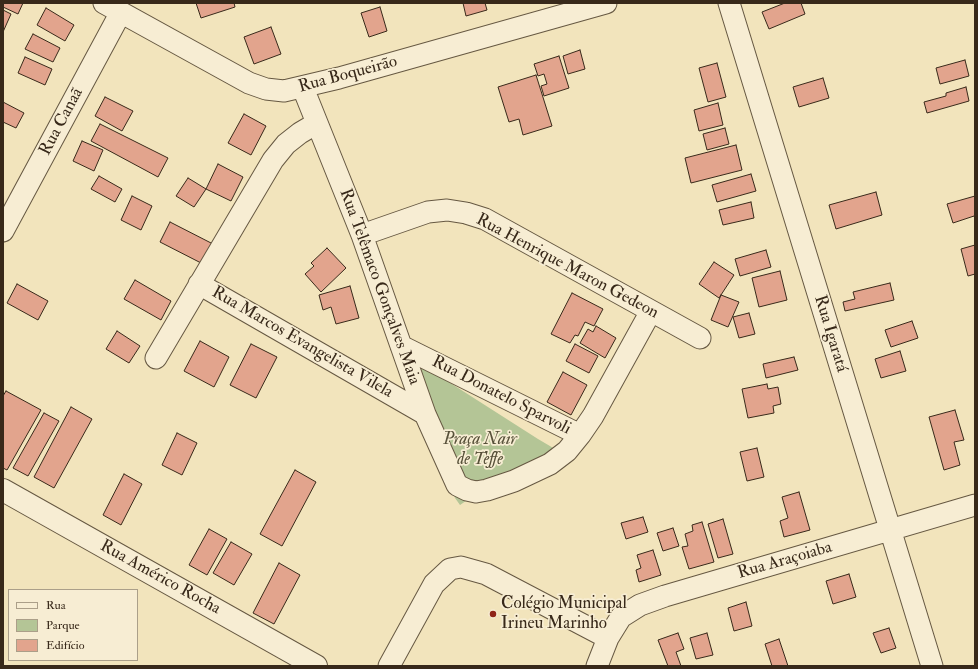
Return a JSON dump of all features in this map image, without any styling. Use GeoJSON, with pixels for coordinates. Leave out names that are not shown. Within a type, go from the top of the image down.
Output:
{"type":"FeatureCollection","features":[{"type":"Feature","properties":{"kind":"street","name":"Rua Boqueirão"},"geometry":{"type":"LineString","coordinates":[[113,8],[249,83],[266,89],[284,91],[303,88],[606,3]]}},
{"type":"Feature","properties":{"kind":"street","name":"Rua Igaratá"},"geometry":{"type":"LineString","coordinates":[[729,3],[932,666]]}},
{"type":"Feature","properties":{"kind":"street","name":"Rua Canaã"},"geometry":{"type":"LineString","coordinates":[[3,231],[113,8]]}},
{"type":"Feature","properties":{"kind":"street","name":"Rua Telêmaco Gonçalves Maia"},"geometry":{"type":"LineString","coordinates":[[303,88],[362,235],[425,414],[457,485],[467,490],[476,492],[514,481],[550,464],[567,451],[580,435]]}},
{"type":"Feature","properties":{"kind":"street"},"geometry":{"type":"LineString","coordinates":[[156,358],[273,160],[291,140],[317,123]]}},
{"type":"Feature","properties":{"kind":"street","name":"Rua Henrique Maron Gedeon"},"geometry":{"type":"LineString","coordinates":[[362,235],[428,212],[447,210],[466,213],[485,219],[700,338]]}},
{"type":"Feature","properties":{"kind":"street","name":"Rua Marcos Evangelista Vilela"},"geometry":{"type":"LineString","coordinates":[[199,284],[425,414]]}},
{"type":"Feature","properties":{"kind":"street"},"geometry":{"type":"LineString","coordinates":[[580,435],[651,311]]}},
{"type":"Feature","properties":{"kind":"street","name":"Rua Donatelo Sparvoli"},"geometry":{"type":"LineString","coordinates":[[401,346],[580,435]]}},
{"type":"Feature","properties":{"kind":"street","name":"Rua Américo Rocha"},"geometry":{"type":"LineString","coordinates":[[3,490],[316,666]]}},
{"type":"Feature","properties":{"kind":"street","name":"Rua Araçoiaba"},"geometry":{"type":"LineString","coordinates":[[596,666],[608,638],[621,617],[640,605],[665,596],[975,505]]}},
{"type":"Feature","properties":{"kind":"street"},"geometry":{"type":"LineString","coordinates":[[389,666],[434,584],[450,569],[461,567],[486,574],[608,638]]}},
{"type":"Feature","properties":{"kind":"green space","name":"Praça Nair de Teffe"},"geometry":{"type":"Polygon","coordinates":[[[419,363],[555,449],[476,494],[460,505],[455,498],[425,417],[411,370],[419,363]]]}},
{"type":"Feature","properties":{"kind":"building"},"geometry":{"type":"Polygon","coordinates":[[[3,3],[23,3],[18,14],[3,7],[3,3]]]}},
{"type":"Feature","properties":{"kind":"building"},"geometry":{"type":"Polygon","coordinates":[[[196,3],[234,3],[235,7],[201,18],[196,3]]]}},
{"type":"Feature","properties":{"kind":"building"},"geometry":{"type":"Polygon","coordinates":[[[463,3],[485,3],[487,10],[466,16],[463,3]]]}},
{"type":"Feature","properties":{"kind":"building"},"geometry":{"type":"Polygon","coordinates":[[[785,3],[801,3],[805,14],[769,29],[762,12],[785,3]]]}},
{"type":"Feature","properties":{"kind":"building"},"geometry":{"type":"Polygon","coordinates":[[[380,7],[387,31],[369,37],[361,13],[380,7]]]}},
{"type":"Feature","properties":{"kind":"building"},"geometry":{"type":"Polygon","coordinates":[[[46,8],[74,25],[65,41],[37,25],[46,8]]]}},
{"type":"Feature","properties":{"kind":"building"},"geometry":{"type":"Polygon","coordinates":[[[3,10],[11,14],[3,32],[3,10]]]}},
{"type":"Feature","properties":{"kind":"building"},"geometry":{"type":"Polygon","coordinates":[[[271,27],[281,54],[254,64],[244,37],[271,27]]]}},
{"type":"Feature","properties":{"kind":"building"},"geometry":{"type":"Polygon","coordinates":[[[33,34],[60,48],[53,62],[25,49],[33,34]]]}},
{"type":"Feature","properties":{"kind":"building"},"geometry":{"type":"Polygon","coordinates":[[[580,50],[585,69],[568,74],[563,56],[580,50]]]}},
{"type":"Feature","properties":{"kind":"building"},"geometry":{"type":"Polygon","coordinates":[[[559,56],[569,88],[544,96],[541,86],[547,84],[544,74],[538,76],[534,64],[559,56]]]}},
{"type":"Feature","properties":{"kind":"building"},"geometry":{"type":"Polygon","coordinates":[[[25,57],[52,69],[45,85],[18,73],[25,57]]]}},
{"type":"Feature","properties":{"kind":"building"},"geometry":{"type":"Polygon","coordinates":[[[965,60],[969,76],[940,84],[936,68],[965,60]]]}},
{"type":"Feature","properties":{"kind":"building"},"geometry":{"type":"Polygon","coordinates":[[[717,63],[726,97],[708,102],[699,68],[717,63]]]}},
{"type":"Feature","properties":{"kind":"building"},"geometry":{"type":"Polygon","coordinates":[[[536,75],[552,126],[523,135],[519,119],[509,122],[498,87],[536,75]]]}},
{"type":"Feature","properties":{"kind":"building"},"geometry":{"type":"Polygon","coordinates":[[[823,78],[829,98],[799,107],[793,87],[823,78]]]}},
{"type":"Feature","properties":{"kind":"building"},"geometry":{"type":"Polygon","coordinates":[[[966,87],[969,101],[927,113],[924,102],[946,96],[946,93],[966,87]]]}},
{"type":"Feature","properties":{"kind":"building"},"geometry":{"type":"Polygon","coordinates":[[[105,97],[133,111],[122,131],[95,116],[105,97]]]}},
{"type":"Feature","properties":{"kind":"building"},"geometry":{"type":"Polygon","coordinates":[[[3,102],[24,113],[16,128],[3,122],[3,102]]]}},
{"type":"Feature","properties":{"kind":"building"},"geometry":{"type":"Polygon","coordinates":[[[718,103],[723,125],[699,131],[694,110],[718,103]]]}},
{"type":"Feature","properties":{"kind":"building"},"geometry":{"type":"Polygon","coordinates":[[[244,114],[266,126],[251,155],[228,143],[244,114]]]}},
{"type":"Feature","properties":{"kind":"building"},"geometry":{"type":"Polygon","coordinates":[[[100,124],[168,158],[158,177],[91,141],[100,124]]]}},
{"type":"Feature","properties":{"kind":"building"},"geometry":{"type":"Polygon","coordinates":[[[725,128],[729,144],[707,150],[703,134],[725,128]]]}},
{"type":"Feature","properties":{"kind":"building"},"geometry":{"type":"Polygon","coordinates":[[[82,141],[103,150],[94,171],[73,161],[82,141]]]}},
{"type":"Feature","properties":{"kind":"building"},"geometry":{"type":"Polygon","coordinates":[[[736,145],[742,170],[691,183],[685,158],[736,145]]]}},
{"type":"Feature","properties":{"kind":"building"},"geometry":{"type":"Polygon","coordinates":[[[218,164],[243,177],[231,201],[206,189],[218,164]]]}},
{"type":"Feature","properties":{"kind":"building"},"geometry":{"type":"Polygon","coordinates":[[[751,174],[756,191],[717,202],[712,185],[751,174]]]}},
{"type":"Feature","properties":{"kind":"building"},"geometry":{"type":"Polygon","coordinates":[[[99,176],[122,189],[115,202],[91,189],[99,176]]]}},
{"type":"Feature","properties":{"kind":"building"},"geometry":{"type":"Polygon","coordinates":[[[188,178],[206,189],[194,207],[176,196],[188,178]]]}},
{"type":"Feature","properties":{"kind":"building"},"geometry":{"type":"Polygon","coordinates":[[[876,192],[882,215],[836,229],[829,205],[876,192]]]}},
{"type":"Feature","properties":{"kind":"building"},"geometry":{"type":"Polygon","coordinates":[[[132,196],[152,206],[141,230],[121,220],[132,196]]]}},
{"type":"Feature","properties":{"kind":"building"},"geometry":{"type":"Polygon","coordinates":[[[975,196],[975,219],[974,216],[953,223],[947,204],[975,196]]]}},
{"type":"Feature","properties":{"kind":"building"},"geometry":{"type":"Polygon","coordinates":[[[751,202],[754,218],[723,225],[719,210],[751,202]]]}},
{"type":"Feature","properties":{"kind":"building"},"geometry":{"type":"Polygon","coordinates":[[[170,222],[213,244],[203,264],[160,242],[170,222]]]}},
{"type":"Feature","properties":{"kind":"building"},"geometry":{"type":"Polygon","coordinates":[[[975,245],[975,274],[968,276],[961,249],[975,245]]]}},
{"type":"Feature","properties":{"kind":"building"},"geometry":{"type":"Polygon","coordinates":[[[327,248],[346,268],[321,292],[305,274],[314,266],[311,263],[327,248]]]}},
{"type":"Feature","properties":{"kind":"building"},"geometry":{"type":"Polygon","coordinates":[[[766,250],[771,267],[740,276],[735,259],[766,250]]]}},
{"type":"Feature","properties":{"kind":"building"},"geometry":{"type":"Polygon","coordinates":[[[714,262],[734,275],[719,298],[699,284],[714,262]]]}},
{"type":"Feature","properties":{"kind":"building"},"geometry":{"type":"Polygon","coordinates":[[[780,271],[787,300],[759,307],[752,278],[780,271]]]}},
{"type":"Feature","properties":{"kind":"building"},"geometry":{"type":"Polygon","coordinates":[[[135,280],[171,301],[161,320],[124,299],[135,280]]]}},
{"type":"Feature","properties":{"kind":"building"},"geometry":{"type":"Polygon","coordinates":[[[890,283],[894,300],[845,311],[843,302],[855,299],[853,292],[890,283]]]}},
{"type":"Feature","properties":{"kind":"building"},"geometry":{"type":"Polygon","coordinates":[[[17,284],[48,301],[38,320],[7,303],[17,284]]]}},
{"type":"Feature","properties":{"kind":"building"},"geometry":{"type":"Polygon","coordinates":[[[350,286],[359,318],[336,324],[331,307],[323,310],[319,295],[350,286]]]}},
{"type":"Feature","properties":{"kind":"building"},"geometry":{"type":"Polygon","coordinates":[[[572,293],[603,309],[594,326],[585,322],[578,336],[575,335],[570,343],[551,334],[572,293]]]}},
{"type":"Feature","properties":{"kind":"building"},"geometry":{"type":"Polygon","coordinates":[[[721,295],[739,302],[728,327],[711,320],[721,295]]]}},
{"type":"Feature","properties":{"kind":"building"},"geometry":{"type":"Polygon","coordinates":[[[749,313],[755,334],[739,338],[733,317],[749,313]]]}},
{"type":"Feature","properties":{"kind":"building"},"geometry":{"type":"Polygon","coordinates":[[[912,321],[918,338],[891,347],[885,330],[912,321]]]}},
{"type":"Feature","properties":{"kind":"building"},"geometry":{"type":"Polygon","coordinates":[[[596,326],[616,338],[605,358],[580,343],[588,329],[593,332],[596,326]]]}},
{"type":"Feature","properties":{"kind":"building"},"geometry":{"type":"Polygon","coordinates":[[[117,331],[140,346],[129,363],[106,349],[117,331]]]}},
{"type":"Feature","properties":{"kind":"building"},"geometry":{"type":"Polygon","coordinates":[[[200,341],[229,357],[214,387],[184,371],[200,341]]]}},
{"type":"Feature","properties":{"kind":"building"},"geometry":{"type":"Polygon","coordinates":[[[251,344],[277,357],[256,398],[230,385],[251,344]]]}},
{"type":"Feature","properties":{"kind":"building"},"geometry":{"type":"Polygon","coordinates":[[[575,344],[598,356],[589,373],[566,361],[575,344]]]}},
{"type":"Feature","properties":{"kind":"building"},"geometry":{"type":"Polygon","coordinates":[[[900,351],[906,371],[881,378],[875,359],[900,351]]]}},
{"type":"Feature","properties":{"kind":"building"},"geometry":{"type":"Polygon","coordinates":[[[794,357],[798,370],[766,378],[763,364],[794,357]]]}},
{"type":"Feature","properties":{"kind":"building"},"geometry":{"type":"Polygon","coordinates":[[[563,372],[587,385],[571,415],[547,402],[563,372]]]}},
{"type":"Feature","properties":{"kind":"building"},"geometry":{"type":"Polygon","coordinates":[[[767,384],[768,389],[778,387],[781,404],[773,406],[774,413],[748,418],[742,389],[767,384]]]}},
{"type":"Feature","properties":{"kind":"building"},"geometry":{"type":"Polygon","coordinates":[[[6,391],[41,410],[7,470],[3,468],[3,396],[6,391]]]}},
{"type":"Feature","properties":{"kind":"building"},"geometry":{"type":"Polygon","coordinates":[[[71,407],[92,419],[54,488],[34,477],[71,407]]]}},
{"type":"Feature","properties":{"kind":"building"},"geometry":{"type":"Polygon","coordinates":[[[955,410],[964,440],[954,442],[960,465],[944,470],[929,417],[955,410]]]}},
{"type":"Feature","properties":{"kind":"building"},"geometry":{"type":"Polygon","coordinates":[[[44,413],[59,421],[28,476],[13,468],[44,413]]]}},
{"type":"Feature","properties":{"kind":"building"},"geometry":{"type":"Polygon","coordinates":[[[177,433],[197,443],[182,475],[162,465],[177,433]]]}},
{"type":"Feature","properties":{"kind":"building"},"geometry":{"type":"Polygon","coordinates":[[[757,448],[764,477],[747,481],[740,452],[757,448]]]}},
{"type":"Feature","properties":{"kind":"building"},"geometry":{"type":"Polygon","coordinates":[[[295,470],[316,482],[282,546],[260,534],[295,470]]]}},
{"type":"Feature","properties":{"kind":"building"},"geometry":{"type":"Polygon","coordinates":[[[124,474],[142,484],[121,525],[103,515],[124,474]]]}},
{"type":"Feature","properties":{"kind":"building"},"geometry":{"type":"Polygon","coordinates":[[[799,492],[810,530],[784,537],[780,521],[788,518],[782,497],[799,492]]]}},
{"type":"Feature","properties":{"kind":"building"},"geometry":{"type":"Polygon","coordinates":[[[643,517],[648,532],[626,539],[621,523],[643,517]]]}},
{"type":"Feature","properties":{"kind":"building"},"geometry":{"type":"Polygon","coordinates":[[[723,519],[733,554],[718,558],[708,524],[723,519]]]}},
{"type":"Feature","properties":{"kind":"building"},"geometry":{"type":"Polygon","coordinates":[[[702,522],[714,562],[689,569],[682,547],[688,546],[685,534],[693,531],[692,525],[702,522]]]}},
{"type":"Feature","properties":{"kind":"building"},"geometry":{"type":"Polygon","coordinates":[[[673,528],[679,546],[663,551],[657,533],[673,528]]]}},
{"type":"Feature","properties":{"kind":"building"},"geometry":{"type":"Polygon","coordinates":[[[209,529],[227,539],[207,575],[189,565],[209,529]]]}},
{"type":"Feature","properties":{"kind":"building"},"geometry":{"type":"Polygon","coordinates":[[[231,542],[252,554],[234,585],[213,573],[231,542]]]}},
{"type":"Feature","properties":{"kind":"building"},"geometry":{"type":"Polygon","coordinates":[[[653,550],[661,575],[639,582],[636,570],[641,568],[637,555],[653,550]]]}},
{"type":"Feature","properties":{"kind":"building"},"geometry":{"type":"Polygon","coordinates":[[[279,563],[300,575],[274,624],[253,613],[279,563]]]}},
{"type":"Feature","properties":{"kind":"building"},"geometry":{"type":"Polygon","coordinates":[[[849,574],[856,597],[833,604],[826,581],[849,574]]]}},
{"type":"Feature","properties":{"kind":"building"},"geometry":{"type":"Polygon","coordinates":[[[746,602],[752,626],[734,631],[728,608],[746,602]]]}},
{"type":"Feature","properties":{"kind":"building"},"geometry":{"type":"Polygon","coordinates":[[[889,628],[896,648],[881,653],[873,633],[889,628]]]}},
{"type":"Feature","properties":{"kind":"building"},"geometry":{"type":"Polygon","coordinates":[[[678,633],[684,649],[676,652],[681,666],[668,666],[658,640],[678,633]]]}},
{"type":"Feature","properties":{"kind":"building"},"geometry":{"type":"Polygon","coordinates":[[[707,633],[713,655],[696,659],[690,638],[707,633]]]}},
{"type":"Feature","properties":{"kind":"building"},"geometry":{"type":"Polygon","coordinates":[[[779,639],[788,666],[772,666],[765,644],[779,639]]]}},
{"type":"Feature","properties":{"kind":"place","name":"Colégio Municipal Irineu Marinho"},"geometry":{"type":"Point","coordinates":[493,614]}}]}
